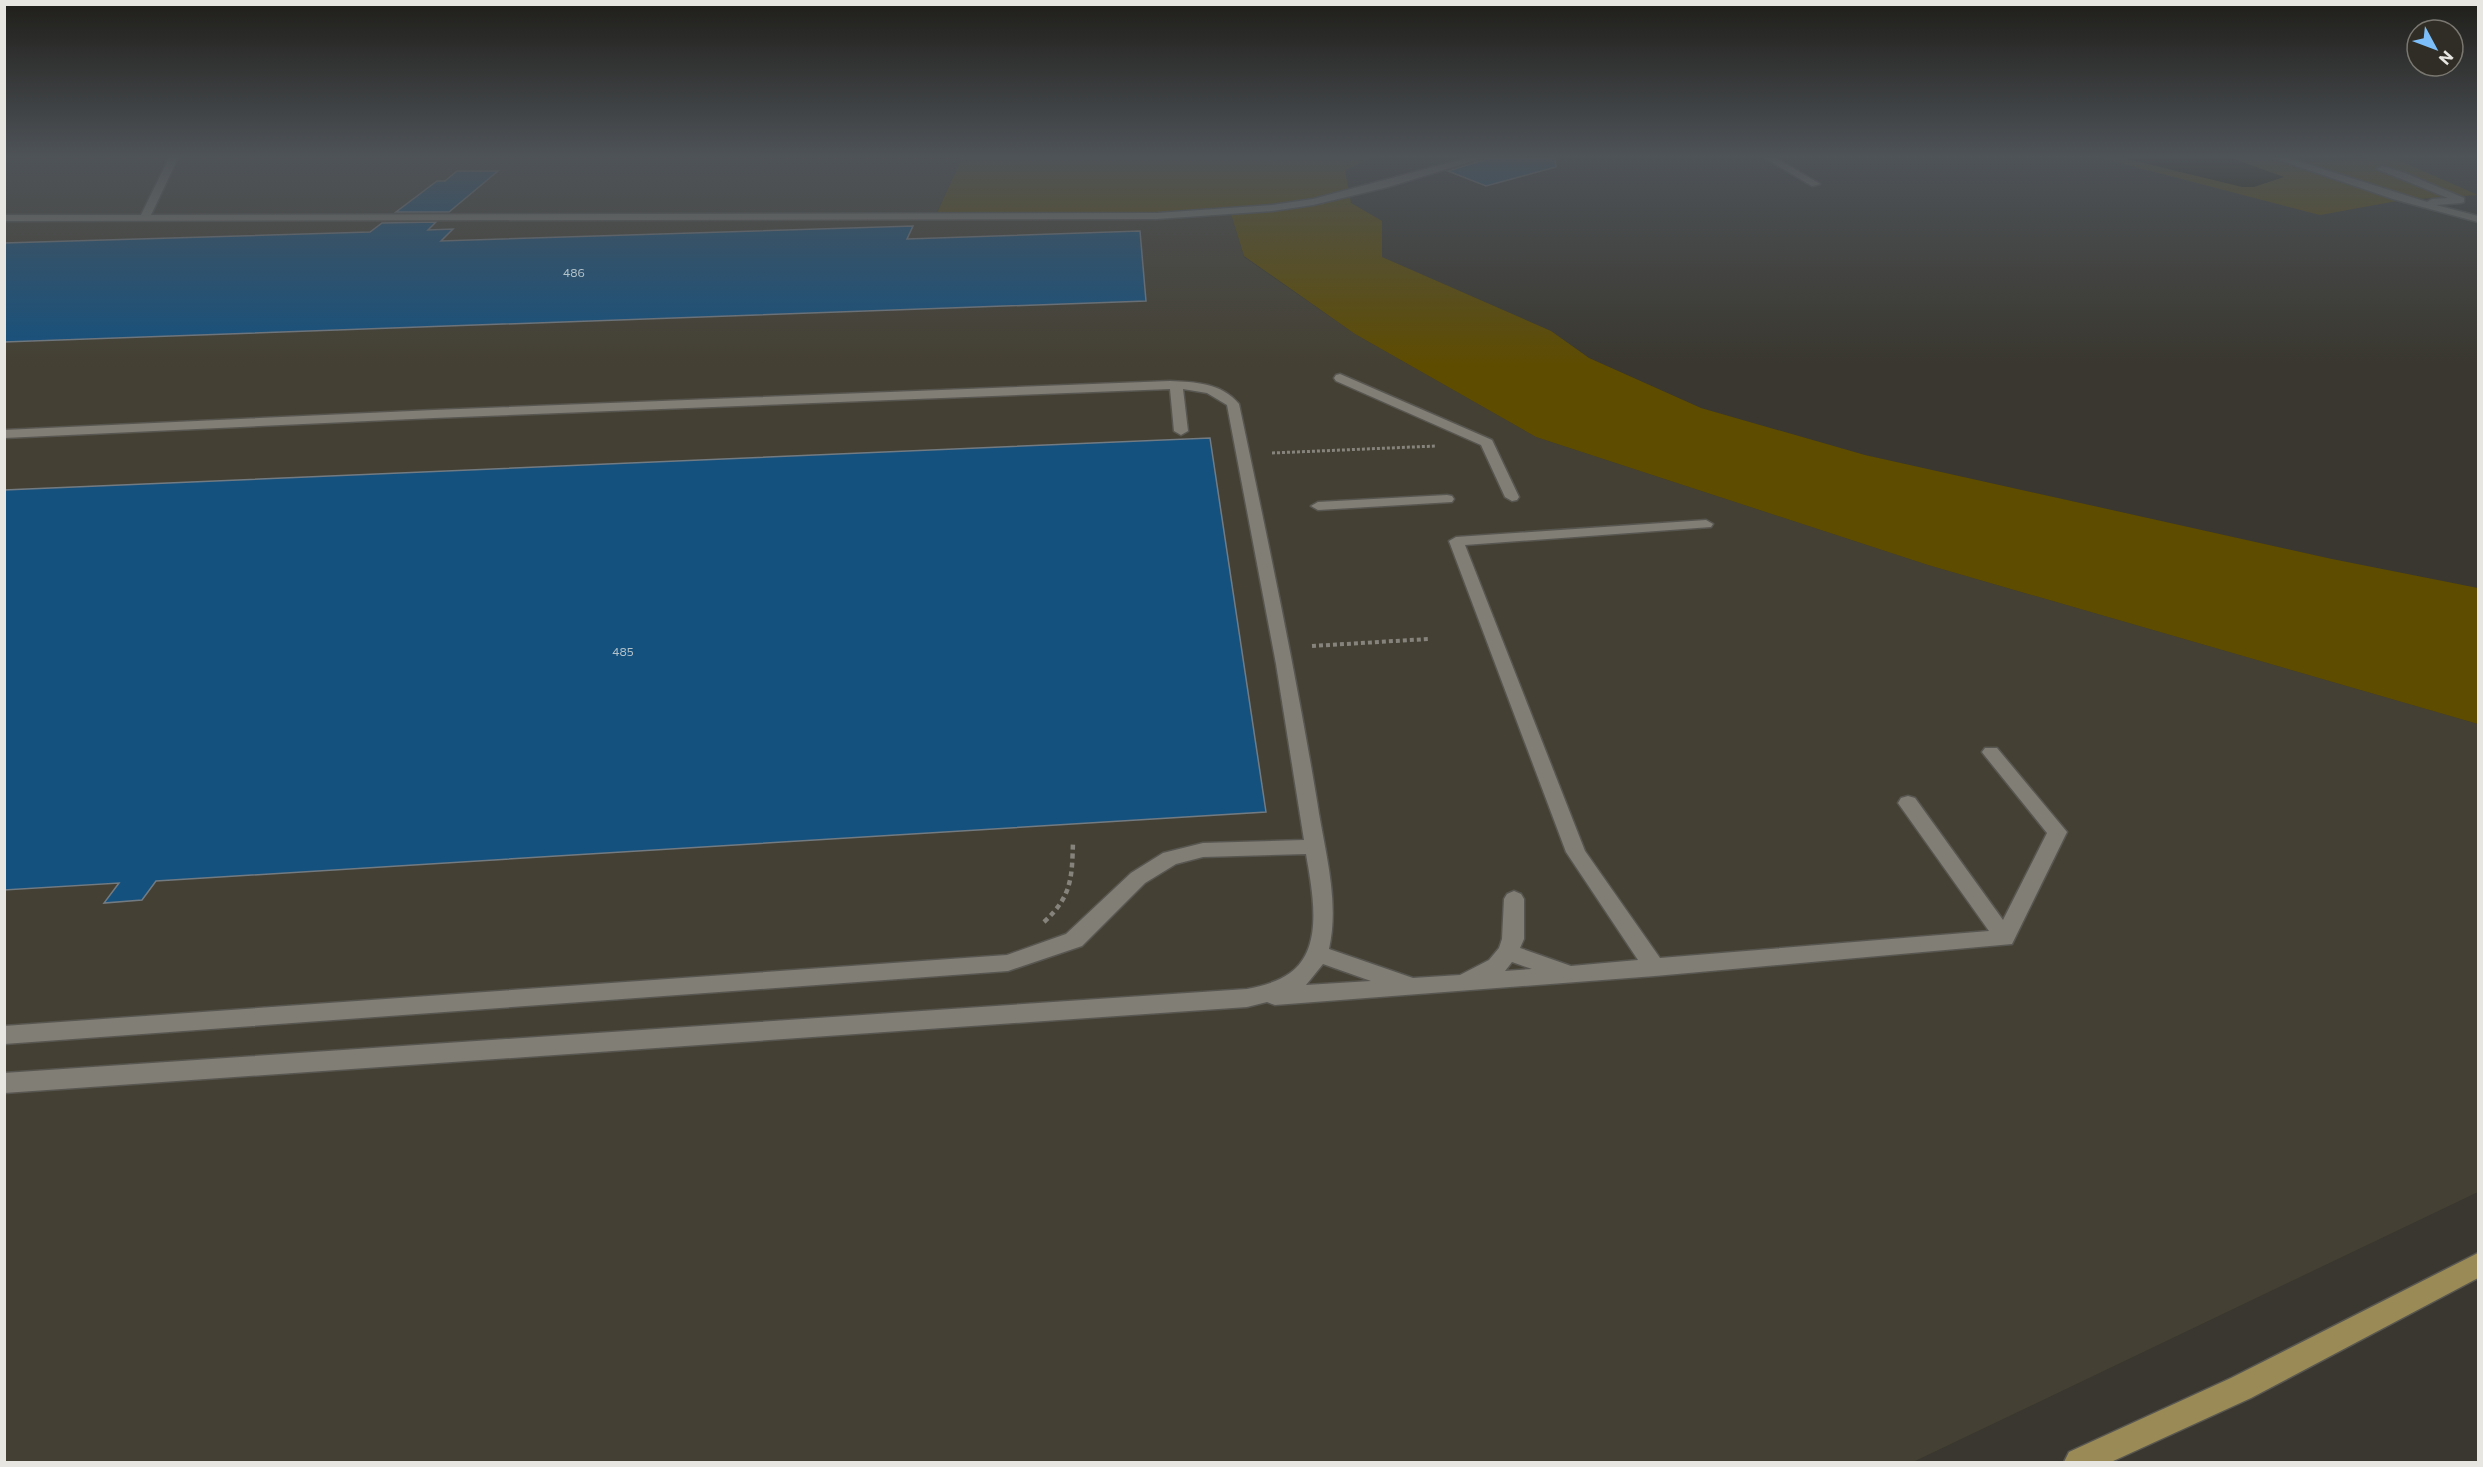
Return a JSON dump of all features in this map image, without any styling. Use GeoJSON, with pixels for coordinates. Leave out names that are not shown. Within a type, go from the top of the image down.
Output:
{"type":"FeatureCollection","features":[{"type":"Feature","properties":{"kind":"main road"},"geometry":{"type":"LineString","coordinates":[[2079,1462],[2241,1388],[2478,1265]]}},
{"type":"Feature","properties":{"kind":"street"},"geometry":{"type":"LineString","coordinates":[[1340,378],[1487,442],[1512,497]]}},
{"type":"Feature","properties":{"kind":"street"},"geometry":{"type":"LineString","coordinates":[[1176,385],[1181,431]]}},
{"type":"Feature","properties":{"kind":"street"},"geometry":{"type":"LineString","coordinates":[[4,434],[458,413],[1176,385],[1213,389],[1225,395],[1233,404],[1299,742],[1323,908],[1322,936],[1317,953],[1306,972],[1284,989],[1247,998]]}},
{"type":"Feature","properties":{"kind":"street"},"geometry":{"type":"LineString","coordinates":[[1318,506],[1448,499]]}},
{"type":"Feature","properties":{"kind":"street"},"geometry":{"type":"LineString","coordinates":[[1655,968],[1576,852],[1456,541],[1706,524]]}},
{"type":"Feature","properties":{"kind":"street"},"geometry":{"type":"LineString","coordinates":[[1991,752],[2057,832],[2006,938]]}},
{"type":"Feature","properties":{"kind":"street"},"geometry":{"type":"LineString","coordinates":[[1908,803],[2006,938]]}},
{"type":"Feature","properties":{"kind":"street"},"geometry":{"type":"LineString","coordinates":[[4,1035],[1008,963],[1074,940],[1138,878],[1170,858],[1203,850],[1314,847]]}},
{"type":"Feature","properties":{"kind":"street"},"geometry":{"type":"LineString","coordinates":[[1463,983],[1497,966],[1508,952],[1513,939],[1514,899]]}},
{"type":"Feature","properties":{"kind":"street"},"geometry":{"type":"LineString","coordinates":[[4,1083],[1463,983],[2006,938]]}},
{"type":"Feature","properties":{"kind":"street"},"geometry":{"type":"LineString","coordinates":[[1508,952],[1572,975]]}},
{"type":"Feature","properties":{"kind":"street"},"geometry":{"type":"LineString","coordinates":[[1317,953],[1412,986]]}},
{"type":"Feature","properties":{"kind":"path"},"geometry":{"type":"LineString","coordinates":[[1272,453],[1440,446]]}},
{"type":"Feature","properties":{"kind":"path"},"geometry":{"type":"LineString","coordinates":[[1312,646],[1428,639]]}},
{"type":"Feature","properties":{"kind":"shaded area"},"geometry":{"type":"Polygon","coordinates":[[[5,226],[1235,226],[1244,257],[1355,334],[1536,437],[1928,565],[2478,724],[2478,1192],[1913,1462],[5,1462],[5,226]]]}},
{"type":"Feature","properties":{"kind":"shaded area"},"geometry":{"type":"Polygon","coordinates":[[[1235,226],[1382,226],[1382,257],[1551,331],[1589,358],[1701,408],[1865,455],[2332,559],[2478,588],[2478,724],[1928,565],[1536,437],[1355,334],[1244,256],[1235,226]]]}},
{"type":"Feature","properties":{"kind":"building"},"geometry":{"type":"Polygon","coordinates":[[[377,226],[432,226],[428,230],[453,229],[441,241],[899,226],[913,226],[907,239],[1140,231],[1146,301],[4,342],[4,243],[370,232],[377,226]]]}},
{"type":"Feature","properties":{"kind":"building"},"geometry":{"type":"Polygon","coordinates":[[[1210,438],[1266,812],[156,881],[142,900],[104,903],[119,883],[4,890],[4,490],[1210,438]]]}}]}
